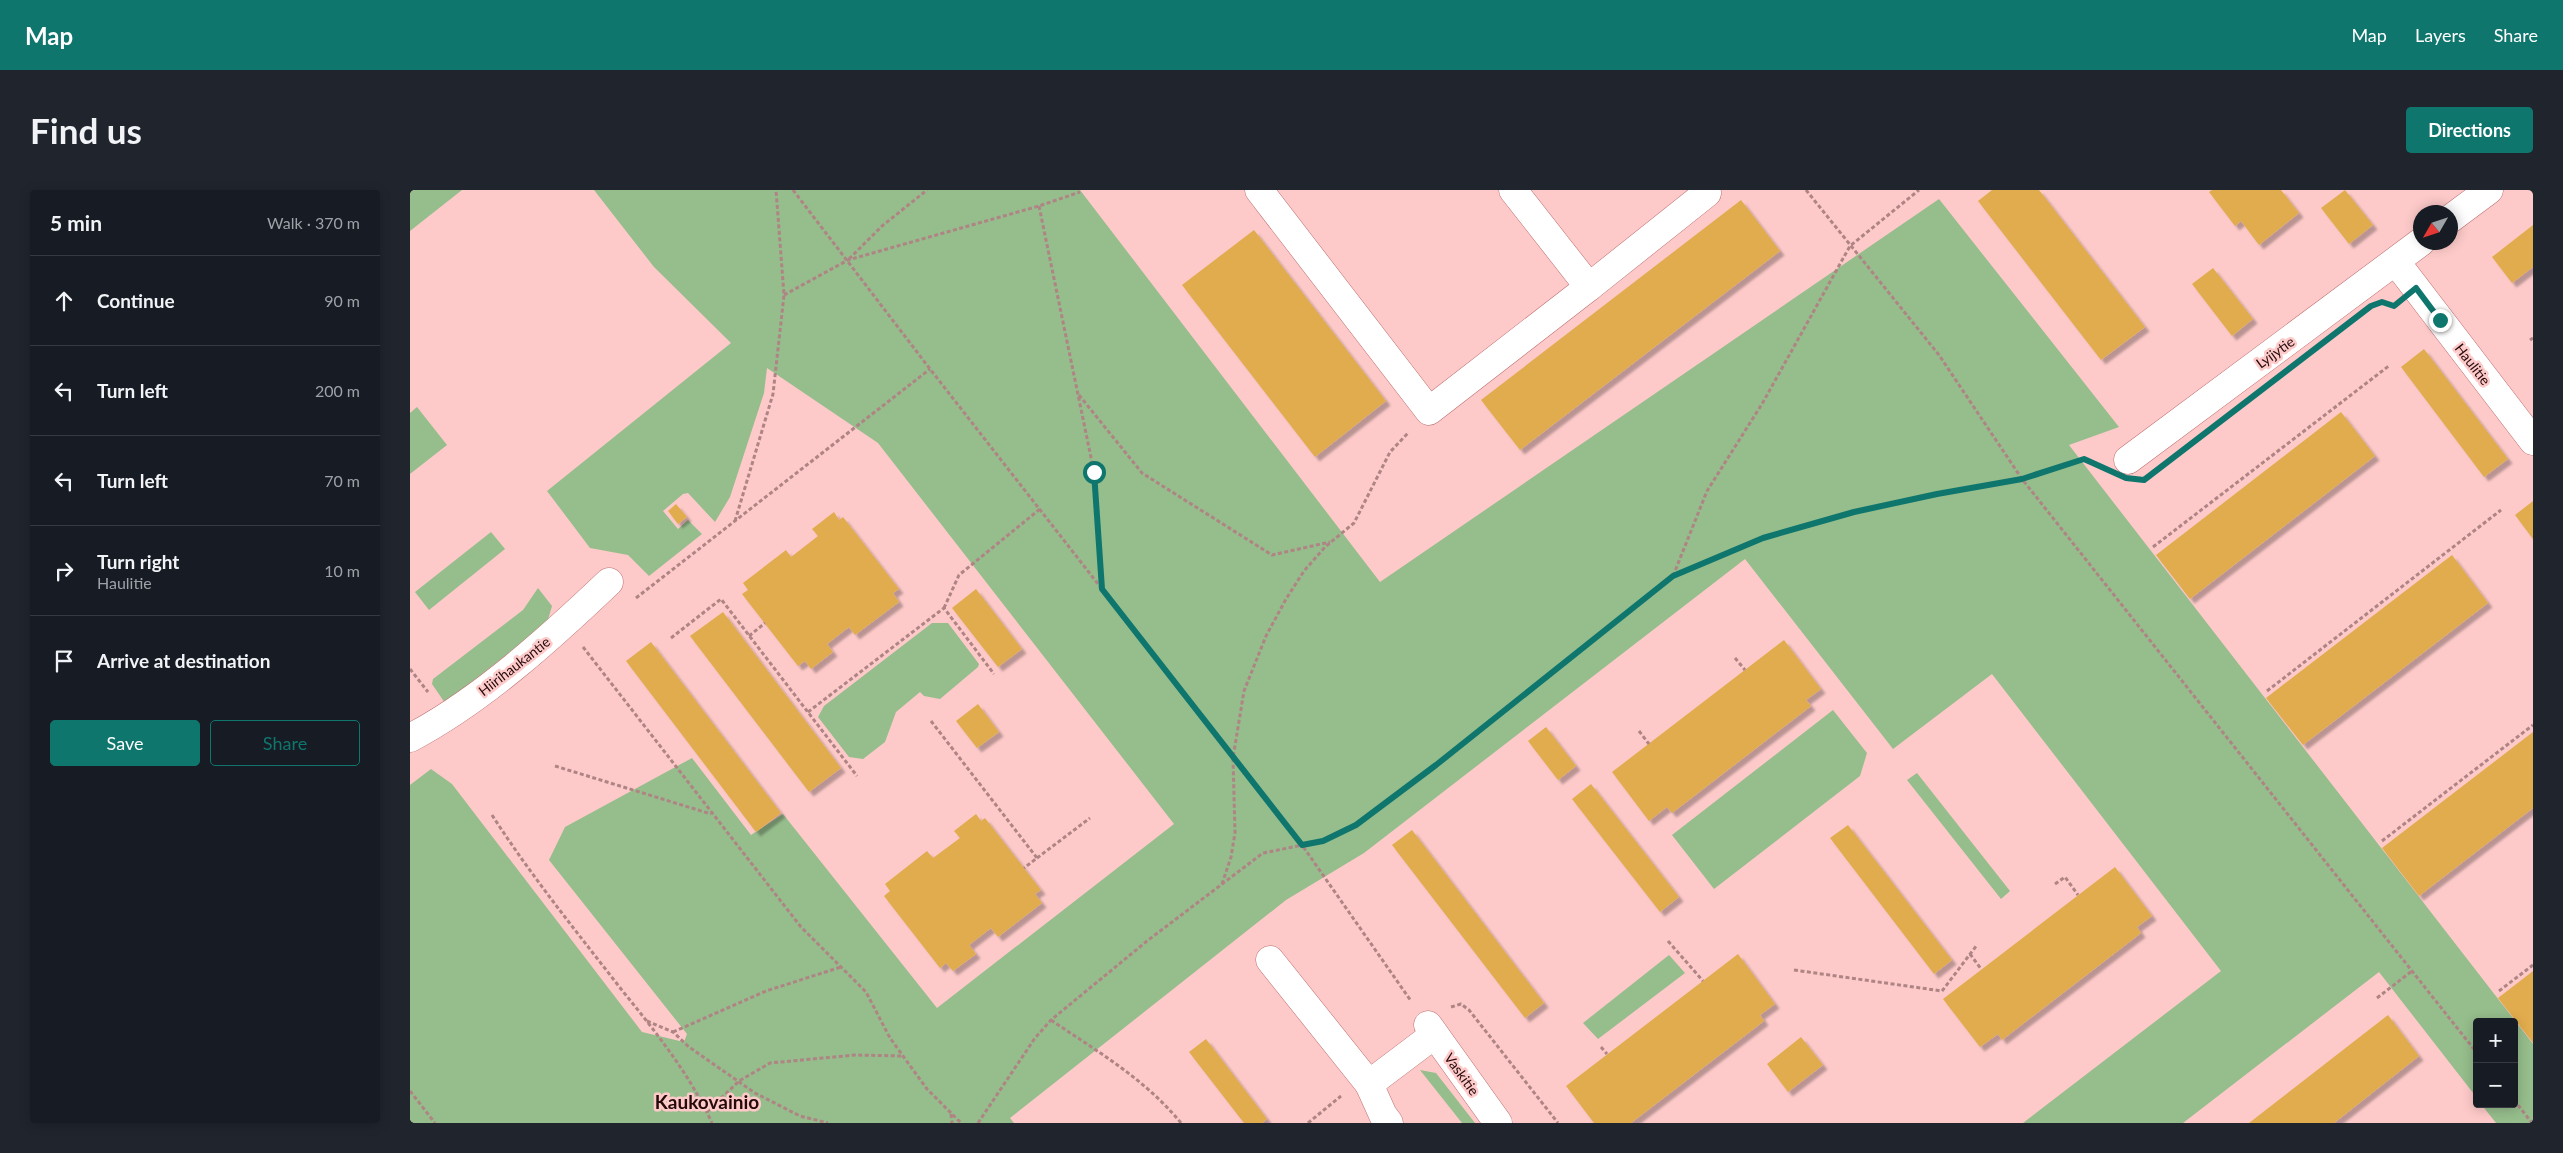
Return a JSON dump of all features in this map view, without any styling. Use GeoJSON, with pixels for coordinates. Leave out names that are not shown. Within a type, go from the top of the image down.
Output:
{"type":"FeatureCollection","features":[{"type":"Feature","properties":{"kind":"street"},"geometry":{"type":"LineString","coordinates":[[1259,190],[1429,411],[1707,194]]}},
{"type":"Feature","properties":{"kind":"street"},"geometry":{"type":"LineString","coordinates":[[1513,190],[1589,287]]}},
{"type":"Feature","properties":{"kind":"street"},"geometry":{"type":"LineString","coordinates":[[2458,213],[2489,190]]}},
{"type":"Feature","properties":{"kind":"street","name":"Lyijytie"},"geometry":{"type":"LineString","coordinates":[[2128,460],[2413,248]]}},
{"type":"Feature","properties":{"kind":"street","name":"Haulitie"},"geometry":{"type":"LineString","coordinates":[[2396,262],[2533,441]]}},
{"type":"Feature","properties":{"kind":"street","name":"Hiirihaukantie"},"geometry":{"type":"LineString","coordinates":[[410,738],[448,718],[558,630],[609,582]]}},
{"type":"Feature","properties":{"kind":"street"},"geometry":{"type":"LineString","coordinates":[[1270,960],[1369,1084],[1383,1115],[1389,1123]]}},
{"type":"Feature","properties":{"kind":"street"},"geometry":{"type":"LineString","coordinates":[[1369,1084],[1431,1030]]}},
{"type":"Feature","properties":{"kind":"street","name":"Vaskitie"},"geometry":{"type":"LineString","coordinates":[[1431,1030],[1498,1123]]}},
{"type":"Feature","properties":{"kind":"path"},"geometry":{"type":"LineString","coordinates":[[735,522],[773,394],[784,295],[776,190]]}},
{"type":"Feature","properties":{"kind":"path"},"geometry":{"type":"LineString","coordinates":[[793,190],[930,369],[1302,845],[1431,1030],[1449,1007],[1461,1004],[1469,1010],[1558,1123]]}},
{"type":"Feature","properties":{"kind":"path"},"geometry":{"type":"LineString","coordinates":[[848,260],[882,226],[927,190]]}},
{"type":"Feature","properties":{"kind":"path"},"geometry":{"type":"LineString","coordinates":[[1806,190],[1939,355],[2022,479],[2473,1048]]}},
{"type":"Feature","properties":{"kind":"path"},"geometry":{"type":"LineString","coordinates":[[1673,576],[1707,491],[1762,404],[1850,246],[1919,190]]}},
{"type":"Feature","properties":{"kind":"path"},"geometry":{"type":"LineString","coordinates":[[784,295],[848,260],[1039,206],[1080,191]]}},
{"type":"Feature","properties":{"kind":"path"},"geometry":{"type":"LineString","coordinates":[[1039,206],[1094,472],[1102,589]]}},
{"type":"Feature","properties":{"kind":"path"},"geometry":{"type":"LineString","coordinates":[[2153,547],[2390,365]]}},
{"type":"Feature","properties":{"kind":"path"},"geometry":{"type":"LineString","coordinates":[[653,585],[930,369]]}},
{"type":"Feature","properties":{"kind":"path"},"geometry":{"type":"LineString","coordinates":[[1078,394],[1142,473],[1272,555],[1332,542]]}},
{"type":"Feature","properties":{"kind":"path"},"geometry":{"type":"LineString","coordinates":[[1222,885],[1231,857],[1235,833],[1233,758],[1244,691],[1266,636],[1286,598],[1304,571],[1332,542],[1354,524],[1390,452],[1429,411]]}},
{"type":"Feature","properties":{"kind":"path"},"geometry":{"type":"LineString","coordinates":[[978,1123],[1035,1038],[1051,1020],[1148,941],[1263,853],[1323,841],[1356,825],[1436,765],[1673,576],[1763,538],[1854,512],[1937,494],[2022,479],[2084,459],[2101,467]]}},
{"type":"Feature","properties":{"kind":"path"},"geometry":{"type":"LineString","coordinates":[[808,712],[944,608],[959,575],[1040,509]]}},
{"type":"Feature","properties":{"kind":"path"},"geometry":{"type":"LineString","coordinates":[[2267,691],[2501,510]]}},
{"type":"Feature","properties":{"kind":"path"},"geometry":{"type":"LineString","coordinates":[[671,638],[721,599],[857,776]]}},
{"type":"Feature","properties":{"kind":"path"},"geometry":{"type":"LineString","coordinates":[[944,608],[994,674]]}},
{"type":"Feature","properties":{"kind":"path"},"geometry":{"type":"LineString","coordinates":[[749,636],[765,623]]}},
{"type":"Feature","properties":{"kind":"path"},"geometry":{"type":"LineString","coordinates":[[580,643],[800,927],[866,992],[890,1038],[927,1089],[961,1123]]}},
{"type":"Feature","properties":{"kind":"path"},"geometry":{"type":"LineString","coordinates":[[1735,658],[1744,670]]}},
{"type":"Feature","properties":{"kind":"path"},"geometry":{"type":"LineString","coordinates":[[931,721],[1037,858]]}},
{"type":"Feature","properties":{"kind":"path"},"geometry":{"type":"LineString","coordinates":[[2382,841],[2533,725]]}},
{"type":"Feature","properties":{"kind":"path"},"geometry":{"type":"LineString","coordinates":[[1639,731],[1649,744]]}},
{"type":"Feature","properties":{"kind":"path"},"geometry":{"type":"LineString","coordinates":[[555,766],[712,814]]}},
{"type":"Feature","properties":{"kind":"path"},"geometry":{"type":"LineString","coordinates":[[492,815],[528,870],[646,1020],[697,1090],[712,1123]]}},
{"type":"Feature","properties":{"kind":"path"},"geometry":{"type":"LineString","coordinates":[[1024,868],[1090,818]]}},
{"type":"Feature","properties":{"kind":"path"},"geometry":{"type":"LineString","coordinates":[[2055,884],[2065,877],[2078,895]]}},
{"type":"Feature","properties":{"kind":"path"},"geometry":{"type":"LineString","coordinates":[[1668,941],[1703,981]]}},
{"type":"Feature","properties":{"kind":"path"},"geometry":{"type":"LineString","coordinates":[[1794,970],[1942,991],[1976,945]]}},
{"type":"Feature","properties":{"kind":"path"},"geometry":{"type":"LineString","coordinates":[[1970,954],[1981,969]]}},
{"type":"Feature","properties":{"kind":"path"},"geometry":{"type":"LineString","coordinates":[[2499,991],[2533,965]]}},
{"type":"Feature","properties":{"kind":"path"},"geometry":{"type":"LineString","coordinates":[[673,1032],[766,991],[841,968]]}},
{"type":"Feature","properties":{"kind":"path"},"geometry":{"type":"LineString","coordinates":[[2377,998],[2412,971]]}},
{"type":"Feature","properties":{"kind":"path"},"geometry":{"type":"LineString","coordinates":[[646,1020],[673,1032],[755,1093],[800,1116],[828,1123]]}},
{"type":"Feature","properties":{"kind":"path"},"geometry":{"type":"LineString","coordinates":[[1051,1020],[1129,1071],[1155,1093],[1181,1123]]}},
{"type":"Feature","properties":{"kind":"path"},"geometry":{"type":"LineString","coordinates":[[1601,1047],[1607,1054]]}},
{"type":"Feature","properties":{"kind":"path"},"geometry":{"type":"LineString","coordinates":[[707,1112],[739,1081],[770,1063],[855,1055],[904,1056]]}},
{"type":"Feature","properties":{"kind":"path"},"geometry":{"type":"LineString","coordinates":[[1308,1123],[1343,1095],[1369,1084]]}},
{"type":"Feature","properties":{"kind":"path"},"geometry":{"type":"LineString","coordinates":[[410,1091],[435,1123]]}},
{"type":"Feature","properties":{"kind":"path"},"geometry":{"type":"LineString","coordinates":[[2518,1105],[2532,1123]]}},
{"type":"Feature","properties":{"kind":"path"},"geometry":{"type":"LineString","coordinates":[[951,1113],[952,1123]]}},
{"type":"Feature","properties":{"kind":"green space"},"geometry":{"type":"Polygon","coordinates":[[[410,190],[462,190],[410,231],[410,190]]]}},
{"type":"Feature","properties":{"kind":"green space"},"geometry":{"type":"Polygon","coordinates":[[[594,190],[1080,190],[1380,582],[1939,199],[2119,427],[2069,445],[2513,1018],[2473,1018],[2473,1093],[2379,972],[2183,1123],[2023,1123],[2221,971],[1992,674],[1893,749],[1745,559],[1364,853],[1286,900],[1010,1118],[1014,1123],[410,1123],[410,785],[431,769],[452,784],[642,1032],[684,1042],[687,1034],[549,860],[565,827],[692,758],[751,835],[783,814],[937,1008],[1174,824],[878,443],[767,368],[764,393],[730,497],[715,522],[688,493],[683,494],[663,511],[678,529],[688,520],[702,534],[649,576],[628,555],[590,548],[547,491],[731,343],[654,267],[594,190]]]}},
{"type":"Feature","properties":{"kind":"green space"},"geometry":{"type":"Polygon","coordinates":[[[417,407],[447,445],[410,474],[410,413],[417,407]]]}},
{"type":"Feature","properties":{"kind":"green space"},"geometry":{"type":"Polygon","coordinates":[[[491,532],[505,549],[429,610],[415,592],[491,532]]]}},
{"type":"Feature","properties":{"kind":"green space"},"geometry":{"type":"Polygon","coordinates":[[[538,588],[552,606],[547,623],[445,703],[432,684],[433,679],[523,610],[538,588]]]}},
{"type":"Feature","properties":{"kind":"green space"},"geometry":{"type":"Polygon","coordinates":[[[932,623],[948,623],[979,664],[978,667],[940,699],[924,696],[920,692],[896,712],[885,742],[863,759],[849,757],[818,717],[824,706],[932,623]]]}},
{"type":"Feature","properties":{"kind":"green space"},"geometry":{"type":"Polygon","coordinates":[[[1833,710],[1867,753],[1860,776],[1714,889],[1672,835],[1833,710]]]}},
{"type":"Feature","properties":{"kind":"green space"},"geometry":{"type":"Polygon","coordinates":[[[1917,773],[2010,891],[2001,899],[1907,780],[1917,773]]]}},
{"type":"Feature","properties":{"kind":"green space"},"geometry":{"type":"Polygon","coordinates":[[[1669,955],[1685,973],[1598,1039],[1583,1023],[1669,955]]]}},
{"type":"Feature","properties":{"kind":"green space"},"geometry":{"type":"Polygon","coordinates":[[[2518,1025],[2533,1044],[2533,1123],[2496,1123],[2484,1108],[2518,1108],[2518,1025]]]}},
{"type":"Feature","properties":{"kind":"green space"},"geometry":{"type":"Polygon","coordinates":[[[1420,1070],[1436,1073],[1475,1123],[1462,1123],[1420,1070]]]}},
{"type":"Feature","properties":{"kind":"building"},"geometry":{"type":"Polygon","coordinates":[[[1992,190],[2039,190],[2145,327],[2101,360],[1978,201],[1992,190]]]}},
{"type":"Feature","properties":{"kind":"building"},"geometry":{"type":"Polygon","coordinates":[[[2212,190],[2281,190],[2299,213],[2259,245],[2241,221],[2235,226],[2209,192],[2212,190]]]}},
{"type":"Feature","properties":{"kind":"building"},"geometry":{"type":"Polygon","coordinates":[[[2345,190],[2373,225],[2349,244],[2321,208],[2345,190]]]}},
{"type":"Feature","properties":{"kind":"building"},"geometry":{"type":"Polygon","coordinates":[[[1741,200],[1780,251],[1520,450],[1481,400],[1741,200]]]}},
{"type":"Feature","properties":{"kind":"building"},"geometry":{"type":"Polygon","coordinates":[[[2533,225],[2533,267],[2512,283],[2492,257],[2533,225]]]}},
{"type":"Feature","properties":{"kind":"building"},"geometry":{"type":"Polygon","coordinates":[[[1254,230],[1386,401],[1315,457],[1182,285],[1254,230]]]}},
{"type":"Feature","properties":{"kind":"building"},"geometry":{"type":"Polygon","coordinates":[[[2213,268],[2253,319],[2232,336],[2192,284],[2213,268]]]}},
{"type":"Feature","properties":{"kind":"building"},"geometry":{"type":"Polygon","coordinates":[[[2424,349],[2508,459],[2484,477],[2401,367],[2424,349]]]}},
{"type":"Feature","properties":{"kind":"building"},"geometry":{"type":"Polygon","coordinates":[[[2341,412],[2375,456],[2190,599],[2156,555],[2341,412]]]}},
{"type":"Feature","properties":{"kind":"building"},"geometry":{"type":"Polygon","coordinates":[[[2533,501],[2533,539],[2515,515],[2533,501]]]}},
{"type":"Feature","properties":{"kind":"building"},"geometry":{"type":"Polygon","coordinates":[[[676,504],[687,517],[678,524],[668,511],[676,504]]]}},
{"type":"Feature","properties":{"kind":"building"},"geometry":{"type":"Polygon","coordinates":[[[834,512],[839,520],[843,517],[899,589],[893,593],[899,602],[855,635],[849,627],[827,644],[833,652],[811,669],[805,661],[798,666],[742,594],[748,590],[743,583],[786,550],[791,557],[818,536],[812,529],[834,512]]]}},
{"type":"Feature","properties":{"kind":"building"},"geometry":{"type":"Polygon","coordinates":[[[2452,555],[2488,603],[2303,745],[2266,698],[2452,555]]]}},
{"type":"Feature","properties":{"kind":"building"},"geometry":{"type":"Polygon","coordinates":[[[976,589],[1022,649],[998,667],[952,608],[976,589]]]}},
{"type":"Feature","properties":{"kind":"building"},"geometry":{"type":"Polygon","coordinates":[[[723,612],[841,768],[809,792],[690,636],[723,612]]]}},
{"type":"Feature","properties":{"kind":"building"},"geometry":{"type":"Polygon","coordinates":[[[1784,640],[1821,689],[1806,700],[1811,706],[1672,813],[1667,807],[1649,821],[1612,772],[1784,640]]]}},
{"type":"Feature","properties":{"kind":"building"},"geometry":{"type":"Polygon","coordinates":[[[651,642],[781,813],[756,832],[626,661],[651,642]]]}},
{"type":"Feature","properties":{"kind":"building"},"geometry":{"type":"Polygon","coordinates":[[[978,704],[999,732],[977,748],[956,721],[978,704]]]}},
{"type":"Feature","properties":{"kind":"building"},"geometry":{"type":"Polygon","coordinates":[[[1546,727],[1576,766],[1558,780],[1528,741],[1546,727]]]}},
{"type":"Feature","properties":{"kind":"building"},"geometry":{"type":"Polygon","coordinates":[[[2533,732],[2533,808],[2419,896],[2382,848],[2533,732]]]}},
{"type":"Feature","properties":{"kind":"building"},"geometry":{"type":"Polygon","coordinates":[[[1591,784],[1679,897],[1660,912],[1572,799],[1591,784]]]}},
{"type":"Feature","properties":{"kind":"building"},"geometry":{"type":"Polygon","coordinates":[[[976,814],[981,821],[985,818],[1041,890],[1035,894],[1042,903],[998,937],[991,928],[969,945],[976,954],[953,971],[946,963],[940,968],[884,896],[890,891],[885,884],[927,851],[933,858],[960,838],[954,831],[976,814]]]}},
{"type":"Feature","properties":{"kind":"building"},"geometry":{"type":"Polygon","coordinates":[[[1848,825],[1952,960],[1934,974],[1830,838],[1848,825]]]}},
{"type":"Feature","properties":{"kind":"building"},"geometry":{"type":"Polygon","coordinates":[[[1412,830],[1544,1003],[1525,1018],[1392,845],[1412,830]]]}},
{"type":"Feature","properties":{"kind":"building"},"geometry":{"type":"Polygon","coordinates":[[[2115,867],[2152,916],[2137,927],[2141,933],[2002,1040],[1998,1034],[1980,1047],[1943,999],[2115,867]]]}},
{"type":"Feature","properties":{"kind":"building"},"geometry":{"type":"Polygon","coordinates":[[[1738,954],[1775,1004],[1760,1015],[1764,1021],[1631,1123],[1594,1123],[1566,1086],[1738,954]]]}},
{"type":"Feature","properties":{"kind":"building"},"geometry":{"type":"Polygon","coordinates":[[[2533,971],[2533,1043],[2518,1024],[2518,1018],[2514,1018],[2498,998],[2533,971]]]}},
{"type":"Feature","properties":{"kind":"building"},"geometry":{"type":"Polygon","coordinates":[[[2388,1015],[2419,1056],[2334,1123],[2249,1123],[2388,1015]]]}},
{"type":"Feature","properties":{"kind":"building"},"geometry":{"type":"Polygon","coordinates":[[[1801,1037],[1823,1065],[1788,1092],[1767,1064],[1801,1037]]]}},
{"type":"Feature","properties":{"kind":"building"},"geometry":{"type":"Polygon","coordinates":[[[1206,1039],[1267,1119],[1262,1123],[1244,1123],[1189,1052],[1206,1039]]]}},
{"type":"Feature","properties":{"kind":"district","name":"Kaukovainio"},"geometry":{"type":"Point","coordinates":[707,1101]}},
{"type":"Feature","properties":{"kind":"route"},"geometry":{"type":"LineString","coordinates":[[1094,472],[1102,589],[1302,845],[1323,841],[1356,825],[1436,765],[1673,576],[1763,538],[1854,512],[1937,494],[2022,479],[2084,459],[2126,478],[2144,480],[2371,306],[2382,302],[2394,306],[2416,288],[2440,320]]}}]}
